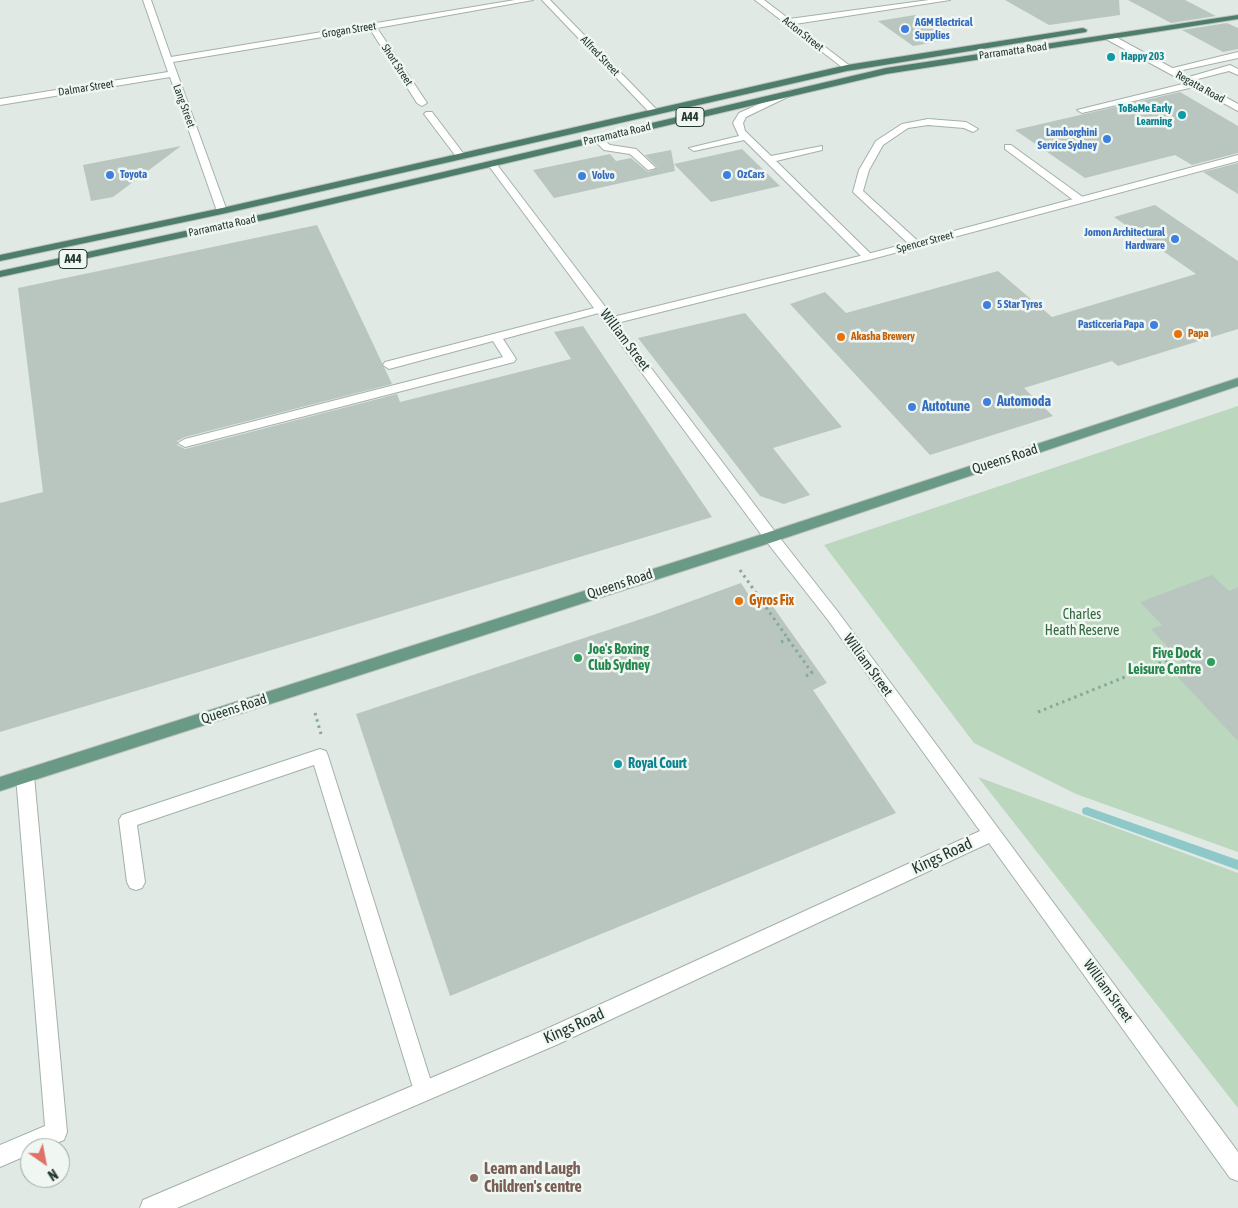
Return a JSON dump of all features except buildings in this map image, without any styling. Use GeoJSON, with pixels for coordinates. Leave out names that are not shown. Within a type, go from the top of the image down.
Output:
{"type":"FeatureCollection","features":[{"type":"Feature","properties":{"kind":"highway"},"geometry":{"type":"LineString","coordinates":[[1150,20],[1238,7]]}},
{"type":"Feature","properties":{"kind":"highway","name":"Parramatta Road"},"geometry":{"type":"LineString","coordinates":[[0,274],[273,215],[794,92],[895,70],[1238,17]]}},
{"type":"Feature","properties":{"kind":"highway","name":"Parramatta Road"},"geometry":{"type":"LineString","coordinates":[[0,258],[222,212],[847,68],[1091,29]]}},
{"type":"Feature","properties":{"kind":"main road","name":"Queens Road"},"geometry":{"type":"LineString","coordinates":[[0,784],[770,537],[1238,382]]}},
{"type":"Feature","properties":{"kind":"street","name":"Lang Street"},"geometry":{"type":"LineString","coordinates":[[147,0],[222,212]]}},
{"type":"Feature","properties":{"kind":"street"},"geometry":{"type":"LineString","coordinates":[[454,0],[463,11]]}},
{"type":"Feature","properties":{"kind":"street","name":"Grogan Street"},"geometry":{"type":"LineString","coordinates":[[168,60],[529,0]]}},
{"type":"Feature","properties":{"kind":"street","name":"Alfred Street"},"geometry":{"type":"LineString","coordinates":[[546,0],[654,112]]}},
{"type":"Feature","properties":{"kind":"street","name":"Acton Street"},"geometry":{"type":"LineString","coordinates":[[759,0],[847,68]]}},
{"type":"Feature","properties":{"kind":"street"},"geometry":{"type":"LineString","coordinates":[[788,22],[946,0]]}},
{"type":"Feature","properties":{"kind":"street","name":"Short Street"},"geometry":{"type":"LineString","coordinates":[[372,26],[422,104]]}},
{"type":"Feature","properties":{"kind":"street","name":"Regatta Road"},"geometry":{"type":"LineString","coordinates":[[1109,37],[1238,108]]}},
{"type":"Feature","properties":{"kind":"street"},"geometry":{"type":"LineString","coordinates":[[1169,70],[1238,55]]}},
{"type":"Feature","properties":{"kind":"street"},"geometry":{"type":"LineString","coordinates":[[1186,79],[1230,68],[1238,72]]}},
{"type":"Feature","properties":{"kind":"street","name":"Dalmar Street"},"geometry":{"type":"LineString","coordinates":[[0,102],[172,74]]}},
{"type":"Feature","properties":{"kind":"street"},"geometry":{"type":"LineString","coordinates":[[1082,110],[1195,84]]}},
{"type":"Feature","properties":{"kind":"street"},"geometry":{"type":"LineString","coordinates":[[794,92],[742,114],[738,124],[741,132],[767,160],[868,257]]}},
{"type":"Feature","properties":{"kind":"street"},"geometry":{"type":"LineString","coordinates":[[429,114],[461,157]]}},
{"type":"Feature","properties":{"kind":"street"},"geometry":{"type":"LineString","coordinates":[[915,244],[858,192],[864,170],[879,143],[905,126],[928,122],[966,125],[973,129]]}},
{"type":"Feature","properties":{"kind":"street"},"geometry":{"type":"LineString","coordinates":[[694,148],[747,137]]}},
{"type":"Feature","properties":{"kind":"street"},"geometry":{"type":"LineString","coordinates":[[598,139],[607,148],[633,151],[651,168]]}},
{"type":"Feature","properties":{"kind":"street"},"geometry":{"type":"LineString","coordinates":[[1008,147],[1080,200]]}},
{"type":"Feature","properties":{"kind":"street"},"geometry":{"type":"LineString","coordinates":[[767,160],[819,148]]}},
{"type":"Feature","properties":{"kind":"street","name":"Spencer Street"},"geometry":{"type":"LineString","coordinates":[[611,321],[868,257],[1238,158]]}},
{"type":"Feature","properties":{"kind":"street","name":"William Street"},"geometry":{"type":"LineString","coordinates":[[492,164],[611,321],[770,537],[833,616],[1238,1170]]}},
{"type":"Feature","properties":{"kind":"street"},"geometry":{"type":"LineString","coordinates":[[389,365],[602,309]]}},
{"type":"Feature","properties":{"kind":"street"},"geometry":{"type":"LineString","coordinates":[[185,443],[510,359],[496,337]]}},
{"type":"Feature","properties":{"kind":"street"},"geometry":{"type":"LineString","coordinates":[[136,882],[128,820],[320,756],[424,1091]]}},
{"type":"Feature","properties":{"kind":"street"},"geometry":{"type":"LineString","coordinates":[[0,1156],[56,1132],[25,776]]}},
{"type":"Feature","properties":{"kind":"street","name":"Kings Road"},"geometry":{"type":"LineString","coordinates":[[151,1208],[549,1038],[993,833]]}},
{"type":"Feature","properties":{"kind":"path"},"geometry":{"type":"LineString","coordinates":[[739,569],[812,673],[804,677]]}},
{"type":"Feature","properties":{"kind":"path"},"geometry":{"type":"LineString","coordinates":[[781,642],[789,639]]}},
{"type":"Feature","properties":{"kind":"path"},"geometry":{"type":"LineString","coordinates":[[1038,712],[1177,656]]}},
{"type":"Feature","properties":{"kind":"green space","name":"Charles Heath Reserve"},"geometry":{"type":"Polygon","coordinates":[[[1238,406],[1238,852],[1076,794],[974,743],[824,545],[1238,406]]]}},
{"type":"Feature","properties":{"kind":"green space"},"geometry":{"type":"Polygon","coordinates":[[[978,777],[1238,873],[1238,1108],[978,777]]]}},
{"type":"Feature","properties":{"kind":"waterway"},"geometry":{"type":"LineString","coordinates":[[1087,811],[1238,865]]}},
{"type":"Feature","properties":{"kind":"place","name":"AGM Electrical Supplies"},"geometry":{"type":"Point","coordinates":[905,29]}},
{"type":"Feature","properties":{"kind":"place","name":"Happy 203"},"geometry":{"type":"Point","coordinates":[1111,57]}},
{"type":"Feature","properties":{"kind":"place","name":"ToBeMe Early Learning"},"geometry":{"type":"Point","coordinates":[1182,115]}},
{"type":"Feature","properties":{"kind":"place","name":"Lamborghini Service Sydney"},"geometry":{"type":"Point","coordinates":[1107,139]}},
{"type":"Feature","properties":{"kind":"place","name":"Toyota"},"geometry":{"type":"Point","coordinates":[110,175]}},
{"type":"Feature","properties":{"kind":"place","name":"OzCars"},"geometry":{"type":"Point","coordinates":[727,175]}},
{"type":"Feature","properties":{"kind":"place","name":"Volvo"},"geometry":{"type":"Point","coordinates":[582,176]}},
{"type":"Feature","properties":{"kind":"place","name":"Jomon Architectural Hardware"},"geometry":{"type":"Point","coordinates":[1175,239]}},
{"type":"Feature","properties":{"kind":"place","name":"5 Star Tyres"},"geometry":{"type":"Point","coordinates":[987,305]}},
{"type":"Feature","properties":{"kind":"place","name":"Pasticceria Papa"},"geometry":{"type":"Point","coordinates":[1154,325]}},
{"type":"Feature","properties":{"kind":"place","name":"Papa"},"geometry":{"type":"Point","coordinates":[1178,334]}},
{"type":"Feature","properties":{"kind":"place","name":"Akasha Brewery"},"geometry":{"type":"Point","coordinates":[841,337]}},
{"type":"Feature","properties":{"kind":"place","name":"Automoda"},"geometry":{"type":"Point","coordinates":[987,402]}},
{"type":"Feature","properties":{"kind":"place","name":"Autotune"},"geometry":{"type":"Point","coordinates":[912,407]}},
{"type":"Feature","properties":{"kind":"place","name":"Gyros Fix"},"geometry":{"type":"Point","coordinates":[739,601]}},
{"type":"Feature","properties":{"kind":"place","name":"Joe's Boxing Club Sydney"},"geometry":{"type":"Point","coordinates":[578,658]}},
{"type":"Feature","properties":{"kind":"place","name":"Five Dock Leisure Centre"},"geometry":{"type":"Point","coordinates":[1211,662]}},
{"type":"Feature","properties":{"kind":"place","name":"Royal Court"},"geometry":{"type":"Point","coordinates":[618,764]}},
{"type":"Feature","properties":{"kind":"place","name":"Learn and Laugh Children's centre"},"geometry":{"type":"Point","coordinates":[474,1178]}}]}
